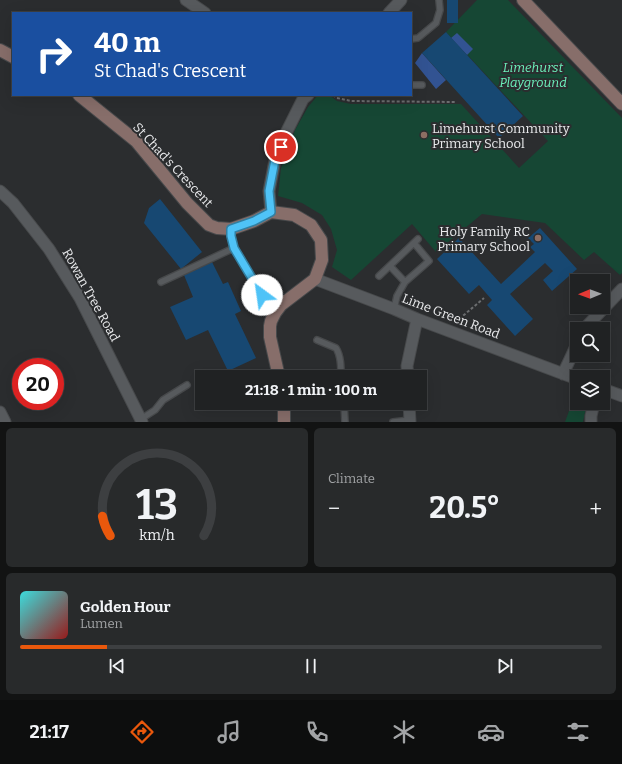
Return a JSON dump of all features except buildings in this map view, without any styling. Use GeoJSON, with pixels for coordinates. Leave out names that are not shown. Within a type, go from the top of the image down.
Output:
{"type":"FeatureCollection","features":[{"type":"Feature","properties":{"kind":"street"},"geometry":{"type":"LineString","coordinates":[[186,0],[204,12]]}},
{"type":"Feature","properties":{"kind":"street"},"geometry":{"type":"LineString","coordinates":[[390,12],[401,0]]}},
{"type":"Feature","properties":{"kind":"street"},"geometry":{"type":"LineString","coordinates":[[522,0],[622,104]]}},
{"type":"Feature","properties":{"kind":"street","name":"St Chad's Crescent"},"geometry":{"type":"LineString","coordinates":[[80,96],[136,141],[187,203],[209,225],[217,228],[231,229],[254,221],[271,212]]}},
{"type":"Feature","properties":{"kind":"street"},"geometry":{"type":"LineString","coordinates":[[277,370],[270,337],[271,321],[281,305],[316,279],[322,260],[321,240],[311,225],[294,215],[271,212],[269,191],[275,160],[303,96]]}},
{"type":"Feature","properties":{"kind":"street","name":"Rowan Tree Road"},"geometry":{"type":"LineString","coordinates":[[0,191],[13,204],[49,249],[80,298],[142,420]]}},
{"type":"Feature","properties":{"kind":"street","name":"Lime Green Road"},"geometry":{"type":"LineString","coordinates":[[316,279],[570,376]]}},
{"type":"Feature","properties":{"kind":"street"},"geometry":{"type":"LineString","coordinates":[[591,322],[622,290]]}},
{"type":"Feature","properties":{"kind":"street"},"geometry":{"type":"LineString","coordinates":[[408,370],[417,319]]}},
{"type":"Feature","properties":{"kind":"street"},"geometry":{"type":"LineString","coordinates":[[563,374],[570,359]]}},
{"type":"Feature","properties":{"kind":"street"},"geometry":{"type":"LineString","coordinates":[[610,392],[622,396]]}},
{"type":"Feature","properties":{"kind":"street"},"geometry":{"type":"LineString","coordinates":[[284,410],[284,422]]}},
{"type":"Feature","properties":{"kind":"street"},"geometry":{"type":"LineString","coordinates":[[409,410],[410,421]]}},
{"type":"Feature","properties":{"kind":"street"},"geometry":{"type":"LineString","coordinates":[[591,422],[592,410]]}},
{"type":"Feature","properties":{"kind":"street"},"geometry":{"type":"LineString","coordinates":[[0,412],[5,422]]}},
{"type":"Feature","properties":{"kind":"lane"},"geometry":{"type":"LineString","coordinates":[[412,39],[418,38],[436,23],[440,10],[439,0]]}},
{"type":"Feature","properties":{"kind":"lane"},"geometry":{"type":"LineString","coordinates":[[412,85],[422,85]]}},
{"type":"Feature","properties":{"kind":"lane"},"geometry":{"type":"LineString","coordinates":[[231,229],[234,248],[262,295]]}},
{"type":"Feature","properties":{"kind":"lane"},"geometry":{"type":"LineString","coordinates":[[379,276],[418,239]]}},
{"type":"Feature","properties":{"kind":"lane"},"geometry":{"type":"LineString","coordinates":[[394,309],[397,296],[405,282],[429,261],[414,243]]}},
{"type":"Feature","properties":{"kind":"lane"},"geometry":{"type":"LineString","coordinates":[[161,282],[234,248]]}},
{"type":"Feature","properties":{"kind":"lane"},"geometry":{"type":"LineString","coordinates":[[390,266],[405,282]]}},
{"type":"Feature","properties":{"kind":"lane"},"geometry":{"type":"LineString","coordinates":[[317,340],[336,348],[340,357],[341,370]]}},
{"type":"Feature","properties":{"kind":"lane"},"geometry":{"type":"LineString","coordinates":[[142,420],[163,400],[187,385]]}},
{"type":"Feature","properties":{"kind":"lane"},"geometry":{"type":"LineString","coordinates":[[344,410],[345,422]]}},
{"type":"Feature","properties":{"kind":"lane"},"geometry":{"type":"LineString","coordinates":[[393,422],[410,421]]}},
{"type":"Feature","properties":{"kind":"path"},"geometry":{"type":"LineString","coordinates":[[335,96],[351,102],[456,102]]}},
{"type":"Feature","properties":{"kind":"path"},"geometry":{"type":"LineString","coordinates":[[454,333],[458,320],[484,298]]}},
{"type":"Feature","properties":{"kind":"green space","name":"Limehurst Community Primary School"},"geometry":{"type":"Polygon","coordinates":[[[477,0],[508,0],[622,118],[622,273],[620,275],[594,252],[584,260],[545,223],[482,214],[436,252],[412,224],[351,280],[332,267],[337,250],[331,229],[322,215],[302,203],[278,196],[281,168],[295,130],[308,107],[317,96],[330,96],[337,101],[351,104],[461,104],[519,168],[548,141],[446,32],[477,0]]]}},
{"type":"Feature","properties":{"kind":"green space"},"geometry":{"type":"Polygon","coordinates":[[[570,408],[570,410],[586,410],[583,422],[565,422],[570,408]]]}},
{"type":"Feature","properties":{"kind":"water"},"geometry":{"type":"Polygon","coordinates":[[[457,33],[473,49],[467,55],[451,38],[457,33]]]}},
{"type":"Feature","properties":{"kind":"water"},"geometry":{"type":"Polygon","coordinates":[[[422,53],[446,80],[436,89],[415,63],[422,53]]]}},
{"type":"Feature","properties":{"kind":"place","name":"Limehurst Community Primary School"},"geometry":{"type":"Point","coordinates":[424,135]}},
{"type":"Feature","properties":{"kind":"place","name":"Holy Family RC Primary School"},"geometry":{"type":"Point","coordinates":[538,238]}},
{"type":"Feature","properties":{"kind":"route"},"geometry":{"type":"LineString","coordinates":[[262,295],[232,244],[231,229],[254,221],[271,212],[269,191],[275,160],[281,147]]}},
{"type":"Feature","properties":{"kind":"park label","name":"Limehurst Playground"},"geometry":{"type":"Point","coordinates":[533,74]}}]}
